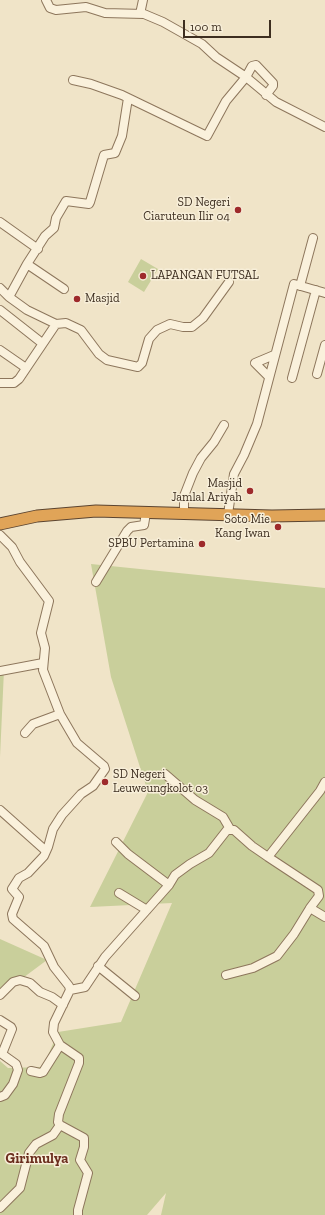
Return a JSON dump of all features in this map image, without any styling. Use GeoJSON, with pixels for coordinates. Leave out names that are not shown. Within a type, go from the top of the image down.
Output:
{"type":"FeatureCollection","features":[{"type":"Feature","properties":{"kind":"highway"},"geometry":{"type":"LineString","coordinates":[[0,524],[37,516],[96,511],[184,514],[325,515]]}},
{"type":"Feature","properties":{"kind":"street"},"geometry":{"type":"LineString","coordinates":[[46,0],[50,8],[56,10],[86,7],[105,13],[140,14],[163,22],[202,44],[216,57],[246,77],[276,102],[325,127]]}},
{"type":"Feature","properties":{"kind":"street"},"geometry":{"type":"LineString","coordinates":[[140,14],[144,0]]}},
{"type":"Feature","properties":{"kind":"street"},"geometry":{"type":"LineString","coordinates":[[74,80],[91,84],[128,98],[207,136],[211,132],[217,116],[224,105],[246,77],[252,66],[256,65],[273,83],[273,86],[266,95]]}},
{"type":"Feature","properties":{"kind":"street"},"geometry":{"type":"LineString","coordinates":[[9,297],[27,264],[45,236],[54,228],[56,218],[66,201],[89,204],[104,155],[115,153],[122,136],[128,98]]}},
{"type":"Feature","properties":{"kind":"street"},"geometry":{"type":"LineString","coordinates":[[0,222],[38,249]]}},
{"type":"Feature","properties":{"kind":"street"},"geometry":{"type":"LineString","coordinates":[[300,286],[314,238]]}},
{"type":"Feature","properties":{"kind":"street"},"geometry":{"type":"LineString","coordinates":[[27,264],[64,289]]}},
{"type":"Feature","properties":{"kind":"street"},"geometry":{"type":"LineString","coordinates":[[0,288],[9,297],[27,310],[56,324],[66,323],[81,330],[99,354],[107,360],[138,367],[142,363],[149,339],[157,330],[170,324],[188,328],[199,323],[229,282]]}},
{"type":"Feature","properties":{"kind":"street"},"geometry":{"type":"LineString","coordinates":[[228,514],[234,474],[244,455],[256,424],[294,284],[322,290],[292,378]]}},
{"type":"Feature","properties":{"kind":"street"},"geometry":{"type":"LineString","coordinates":[[0,310],[42,343]]}},
{"type":"Feature","properties":{"kind":"street"},"geometry":{"type":"LineString","coordinates":[[0,383],[14,383],[18,380],[56,324]]}},
{"type":"Feature","properties":{"kind":"street"},"geometry":{"type":"LineString","coordinates":[[317,374],[325,345]]}},
{"type":"Feature","properties":{"kind":"street"},"geometry":{"type":"LineString","coordinates":[[0,350],[26,368]]}},
{"type":"Feature","properties":{"kind":"street"},"geometry":{"type":"LineString","coordinates":[[268,376],[254,363],[274,356]]}},
{"type":"Feature","properties":{"kind":"street"},"geometry":{"type":"LineString","coordinates":[[184,514],[184,496],[193,473],[201,458],[214,442],[224,425]]}},
{"type":"Feature","properties":{"kind":"street"},"geometry":{"type":"LineString","coordinates":[[96,582],[128,531],[131,528],[144,525],[146,513]]}},
{"type":"Feature","properties":{"kind":"street"},"geometry":{"type":"LineString","coordinates":[[0,535],[12,547],[21,564],[49,601],[41,633],[46,648],[43,663],[45,677],[60,714],[73,738],[104,766],[105,769],[93,786],[81,794],[55,825],[46,851],[33,870],[19,878],[13,886],[13,891],[19,899],[12,917],[44,946],[54,967],[69,986],[70,990],[54,1023],[53,1032],[60,1045],[76,1055],[79,1063],[59,1114],[58,1122],[60,1125],[84,1138],[80,1160],[88,1173],[78,1215]]}},
{"type":"Feature","properties":{"kind":"street"},"geometry":{"type":"LineString","coordinates":[[0,671],[43,663]]}},
{"type":"Feature","properties":{"kind":"street"},"geometry":{"type":"LineString","coordinates":[[25,733],[33,724],[60,714]]}},
{"type":"Feature","properties":{"kind":"street"},"geometry":{"type":"LineString","coordinates":[[165,774],[195,800],[223,817],[230,829],[268,857],[318,890],[319,896],[294,934],[277,956],[253,968],[226,975]]}},
{"type":"Feature","properties":{"kind":"street"},"geometry":{"type":"LineString","coordinates":[[268,857],[320,792],[325,782]]}},
{"type":"Feature","properties":{"kind":"street"},"geometry":{"type":"LineString","coordinates":[[0,810],[46,851]]}},
{"type":"Feature","properties":{"kind":"street"},"geometry":{"type":"LineString","coordinates":[[70,990],[85,987],[98,966],[169,885],[175,875],[209,853],[224,832],[230,829]]}},
{"type":"Feature","properties":{"kind":"street"},"geometry":{"type":"LineString","coordinates":[[116,842],[128,854],[169,885]]}},
{"type":"Feature","properties":{"kind":"street"},"geometry":{"type":"LineString","coordinates":[[119,893],[146,910]]}},
{"type":"Feature","properties":{"kind":"street"},"geometry":{"type":"LineString","coordinates":[[310,908],[325,917]]}},
{"type":"Feature","properties":{"kind":"street"},"geometry":{"type":"LineString","coordinates":[[98,966],[135,996]]}},
{"type":"Feature","properties":{"kind":"street"},"geometry":{"type":"LineString","coordinates":[[0,995],[13,982],[20,980],[30,983],[40,992],[52,997],[63,1005]]}},
{"type":"Feature","properties":{"kind":"street"},"geometry":{"type":"LineString","coordinates":[[0,1020],[12,1029],[1,1052],[5,1058],[16,1064],[18,1070],[13,1084],[5,1095],[0,1097]]}},
{"type":"Feature","properties":{"kind":"street"},"geometry":{"type":"LineString","coordinates":[[30,1071],[40,1073],[43,1072],[60,1045]]}},
{"type":"Feature","properties":{"kind":"street"},"geometry":{"type":"LineString","coordinates":[[0,1208],[20,1188],[29,1152],[36,1144],[53,1135],[60,1125]]}},
{"type":"Feature","properties":{"kind":"green space","name":"LAPANGAN FUTSAL"},"geometry":{"type":"Polygon","coordinates":[[[141,259],[158,269],[144,292],[128,282],[141,259]]]}},
{"type":"Feature","properties":{"kind":"green space"},"geometry":{"type":"Polygon","coordinates":[[[91,564],[325,588],[325,1215],[161,1215],[166,1193],[147,1215],[0,1215],[0,1061],[8,1068],[43,1067],[58,1032],[121,1022],[172,903],[90,907],[148,792],[111,677],[91,564]]]}},
{"type":"Feature","properties":{"kind":"green space"},"geometry":{"type":"Polygon","coordinates":[[[0,670],[4,670],[0,757],[0,670]]]}},
{"type":"Feature","properties":{"kind":"green space"},"geometry":{"type":"Polygon","coordinates":[[[0,939],[47,960],[0,995],[0,939]]]}},
{"type":"Feature","properties":{"kind":"place","name":"SD Negeri Ciaruteun Ilir 04"},"geometry":{"type":"Point","coordinates":[238,210]}},
{"type":"Feature","properties":{"kind":"place","name":"LAPANGAN FUTSAL"},"geometry":{"type":"Point","coordinates":[143,276]}},
{"type":"Feature","properties":{"kind":"place","name":"Masjid"},"geometry":{"type":"Point","coordinates":[77,299]}},
{"type":"Feature","properties":{"kind":"place","name":"Masjid Jamlal Ariyah"},"geometry":{"type":"Point","coordinates":[250,491]}},
{"type":"Feature","properties":{"kind":"place","name":"Soto Mie Kang Iwan"},"geometry":{"type":"Point","coordinates":[278,527]}},
{"type":"Feature","properties":{"kind":"place","name":"SPBU Pertamina"},"geometry":{"type":"Point","coordinates":[202,544]}},
{"type":"Feature","properties":{"kind":"place","name":"SD Negeri Leuweungkolot 03"},"geometry":{"type":"Point","coordinates":[105,782]}},
{"type":"Feature","properties":{"kind":"district","name":"Girimulya"},"geometry":{"type":"Point","coordinates":[37,1159]}}]}
